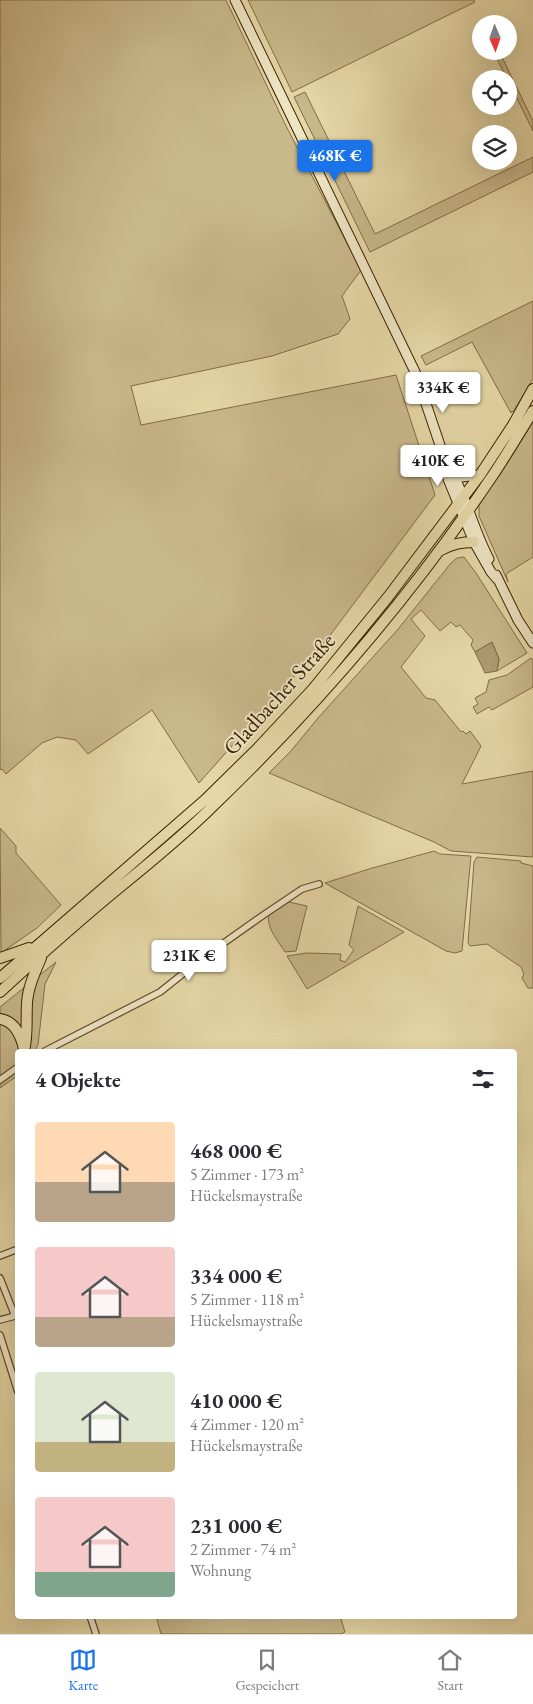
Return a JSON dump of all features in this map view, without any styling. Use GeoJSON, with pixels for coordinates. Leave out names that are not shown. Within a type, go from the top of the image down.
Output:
{"type":"FeatureCollection","features":[{"type":"Feature","properties":{"kind":"main road"},"geometry":{"type":"LineString","coordinates":[[235,0],[414,369],[446,463],[448,479],[495,570],[497,579]]}},
{"type":"Feature","properties":{"kind":"main road","name":"Gladbacher Straße"},"geometry":{"type":"LineString","coordinates":[[0,992],[40,949],[205,800],[258,748],[313,689],[480,475],[513,425],[533,389]]}},
{"type":"Feature","properties":{"kind":"main road","name":"Gladbacher Straße"},"geometry":{"type":"LineString","coordinates":[[0,978],[40,949],[180,836],[212,808],[265,756],[398,605],[494,474],[533,410]]}},
{"type":"Feature","properties":{"kind":"main road"},"geometry":{"type":"LineString","coordinates":[[446,463],[455,476],[460,500]]}},
{"type":"Feature","properties":{"kind":"main road"},"geometry":{"type":"LineString","coordinates":[[455,476],[480,475]]}},
{"type":"Feature","properties":{"kind":"main road"},"geometry":{"type":"LineString","coordinates":[[466,514],[474,542],[497,579],[518,620],[533,642]]}},
{"type":"Feature","properties":{"kind":"main road"},"geometry":{"type":"LineString","coordinates":[[438,552],[453,544],[474,542]]}},
{"type":"Feature","properties":{"kind":"main road"},"geometry":{"type":"LineString","coordinates":[[0,958],[40,949],[29,989],[27,1040],[25,1049]]}},
{"type":"Feature","properties":{"kind":"main road"},"geometry":{"type":"LineString","coordinates":[[0,1019],[4,1019],[13,1026],[21,1037],[24,1049]]}},
{"type":"Feature","properties":{"kind":"street"},"geometry":{"type":"LineString","coordinates":[[49,1049],[160,992],[204,957],[302,889],[319,884]]}},
{"type":"Feature","properties":{"kind":"street"},"geometry":{"type":"LineString","coordinates":[[0,1080],[15,1069]]}},
{"type":"Feature","properties":{"kind":"street"},"geometry":{"type":"LineString","coordinates":[[0,1256],[15,1250]]}},
{"type":"Feature","properties":{"kind":"street"},"geometry":{"type":"LineString","coordinates":[[0,1278],[15,1314]]}},
{"type":"Feature","properties":{"kind":"street"},"geometry":{"type":"LineString","coordinates":[[0,1320],[15,1316]]}},
{"type":"Feature","properties":{"kind":"street"},"geometry":{"type":"LineString","coordinates":[[0,1335],[15,1382]]}},
{"type":"Feature","properties":{"kind":"street"},"geometry":{"type":"LineString","coordinates":[[91,1619],[96,1634]]}},
{"type":"Feature","properties":{"kind":"shaded area"},"geometry":{"type":"Polygon","coordinates":[[[0,0],[226,0],[285,124],[361,270],[342,296],[350,319],[338,334],[272,356],[131,386],[141,425],[396,375],[435,495],[328,638],[199,783],[152,710],[88,754],[76,740],[57,737],[42,743],[6,774],[2,769],[0,770],[0,0]]]}},
{"type":"Feature","properties":{"kind":"shaded area"},"geometry":{"type":"Polygon","coordinates":[[[248,0],[474,0],[475,2],[292,92],[248,0]]]}},
{"type":"Feature","properties":{"kind":"shaded area"},"geometry":{"type":"Polygon","coordinates":[[[498,60],[503,60],[508,70],[502,70],[498,60]]]}},
{"type":"Feature","properties":{"kind":"shaded area"},"geometry":{"type":"Polygon","coordinates":[[[517,88],[533,121],[533,131],[517,98],[517,88]]]}},
{"type":"Feature","properties":{"kind":"shaded area"},"geometry":{"type":"Polygon","coordinates":[[[305,92],[375,234],[506,170],[517,170],[517,165],[533,157],[533,172],[370,252],[294,97],[305,92]]]}},
{"type":"Feature","properties":{"kind":"shaded area"},"geometry":{"type":"Polygon","coordinates":[[[533,301],[533,379],[511,413],[472,342],[426,365],[421,356],[533,301]]]}},
{"type":"Feature","properties":{"kind":"shaded area"},"geometry":{"type":"Polygon","coordinates":[[[533,418],[533,557],[506,574],[508,582],[479,516],[479,505],[533,418]]]}},
{"type":"Feature","properties":{"kind":"shaded area"},"geometry":{"type":"Polygon","coordinates":[[[464,557],[527,653],[497,671],[499,659],[492,642],[475,652],[471,645],[473,640],[460,625],[456,627],[451,622],[440,631],[421,610],[411,619],[425,636],[401,667],[426,698],[435,700],[461,732],[463,731],[466,734],[470,731],[481,746],[462,784],[533,771],[533,857],[451,851],[434,842],[269,773],[291,751],[399,628],[451,563],[457,558],[464,557]]]}},
{"type":"Feature","properties":{"kind":"shaded area"},"geometry":{"type":"Polygon","coordinates":[[[492,642],[499,659],[497,671],[485,673],[475,652],[492,642]]]}},
{"type":"Feature","properties":{"kind":"shaded area"},"geometry":{"type":"Polygon","coordinates":[[[531,658],[533,660],[533,687],[492,710],[489,707],[477,714],[473,707],[478,704],[475,698],[486,692],[489,680],[507,675],[531,658]]]}},
{"type":"Feature","properties":{"kind":"shaded area"},"geometry":{"type":"Polygon","coordinates":[[[0,828],[16,846],[16,853],[61,905],[37,928],[1,953],[0,828]]]}},
{"type":"Feature","properties":{"kind":"shaded area"},"geometry":{"type":"Polygon","coordinates":[[[434,851],[440,854],[471,856],[462,951],[455,953],[446,951],[325,883],[369,869],[434,851]]]}},
{"type":"Feature","properties":{"kind":"shaded area"},"geometry":{"type":"Polygon","coordinates":[[[477,857],[521,861],[521,863],[533,866],[533,988],[528,988],[522,978],[524,974],[521,967],[487,944],[470,946],[468,943],[474,862],[477,857]]]}},
{"type":"Feature","properties":{"kind":"shaded area"},"geometry":{"type":"Polygon","coordinates":[[[289,902],[307,906],[296,951],[285,952],[269,925],[269,915],[289,902]]]}},
{"type":"Feature","properties":{"kind":"shaded area"},"geometry":{"type":"Polygon","coordinates":[[[358,906],[404,932],[307,989],[287,956],[307,953],[341,954],[340,960],[345,962],[354,950],[349,945],[358,906]]]}},
{"type":"Feature","properties":{"kind":"shaded area"},"geometry":{"type":"Polygon","coordinates":[[[56,962],[45,984],[38,1045],[36,1049],[15,1049],[15,1077],[0,1088],[0,1007],[56,962]]]}},
{"type":"Feature","properties":{"kind":"shaded area"},"geometry":{"type":"Polygon","coordinates":[[[157,1619],[341,1619],[345,1632],[341,1634],[161,1634],[157,1619]]]}}]}
